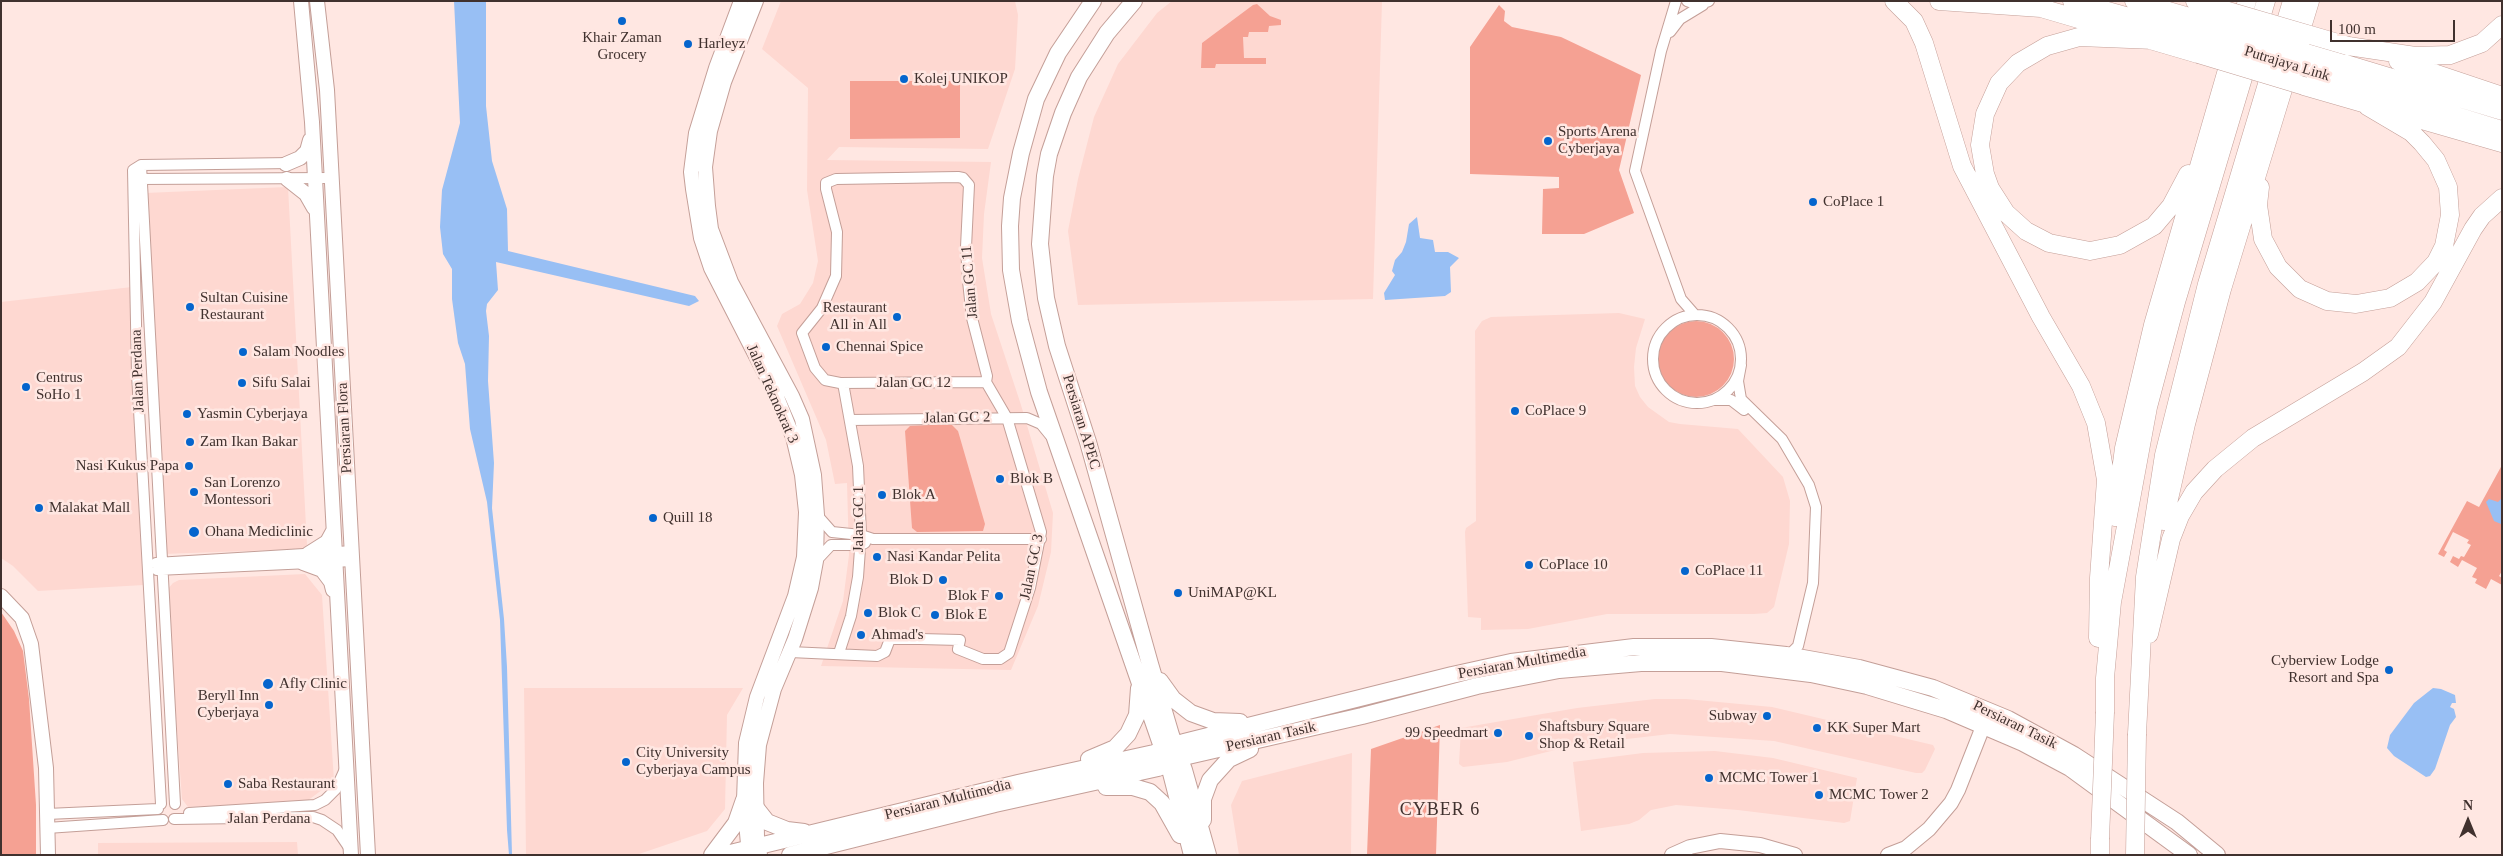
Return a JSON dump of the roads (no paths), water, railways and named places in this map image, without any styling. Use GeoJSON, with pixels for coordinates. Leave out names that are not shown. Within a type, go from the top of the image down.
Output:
{"type":"FeatureCollection","features":[{"type":"Feature","properties":{"kind":"highway"},"geometry":{"type":"LineString","coordinates":[[1894,1],[1914,21],[1924,43],[1962,166],[2037,309],[2081,386],[2096,423],[2106,480],[2099,578],[2098,630],[2105,678]]}},
{"type":"Feature","properties":{"kind":"highway"},"geometry":{"type":"LineString","coordinates":[[1939,1],[2041,8],[2155,40],[2367,106],[2502,144]]}},
{"type":"Feature","properties":{"kind":"highway","name":"Putrajaya Link"},"geometry":{"type":"LineString","coordinates":[[2072,1],[2201,29],[2301,59],[2502,111]]}},
{"type":"Feature","properties":{"kind":"highway","name":"Putrajaya Link"},"geometry":{"type":"LineString","coordinates":[[2134,1],[2201,29]]}},
{"type":"Feature","properties":{"kind":"highway"},"geometry":{"type":"LineString","coordinates":[[2195,1],[2348,46],[2502,96]]}},
{"type":"Feature","properties":{"kind":"highway"},"geometry":{"type":"LineString","coordinates":[[2112,602],[2109,574],[2110,552],[2124,448],[2153,325],[2246,1]]}},
{"type":"Feature","properties":{"kind":"highway"},"geometry":{"type":"LineString","coordinates":[[2100,847],[2105,678],[2112,602],[2148,407],[2179,292],[2266,1]]}},
{"type":"Feature","properties":{"kind":"highway"},"geometry":{"type":"LineString","coordinates":[[2135,855],[2140,663],[2149,545],[2174,411],[2207,284],[2292,1]]}},
{"type":"Feature","properties":{"kind":"highway"},"geometry":{"type":"LineString","coordinates":[[2143,611],[2154,578],[2186,424],[2222,289],[2310,1]]}},
{"type":"Feature","properties":{"kind":"highway"},"geometry":{"type":"LineString","coordinates":[[2348,46],[2433,57],[2470,49],[2482,43],[2502,25]]}},
{"type":"Feature","properties":{"kind":"highway"},"geometry":{"type":"LineString","coordinates":[[2155,40],[2094,37],[2064,40],[2031,54],[2006,73],[1991,97],[1985,114],[1980,144],[1985,174],[1990,188],[2006,213],[2026,231],[2049,243],[2076,250],[2104,249],[2120,245],[2148,230],[2162,218],[2171,206],[2206,138]]}},
{"type":"Feature","properties":{"kind":"highway","name":"Putrajaya Link"},"geometry":{"type":"LineString","coordinates":[[2301,59],[2502,130]]}},
{"type":"Feature","properties":{"kind":"highway"},"geometry":{"type":"LineString","coordinates":[[2263,155],[2258,205],[2263,239],[2269,253],[2287,278],[2300,289],[2327,301],[2356,304],[2390,298],[2417,282],[2430,271],[2444,246],[2449,229],[2450,202],[2443,173],[2422,143],[2410,132],[2367,106]]}},
{"type":"Feature","properties":{"kind":"highway"},"geometry":{"type":"LineString","coordinates":[[2140,663],[2152,626],[2171,539],[2180,516],[2194,492],[2215,470],[2253,438],[2363,372],[2398,347],[2433,302],[2482,216],[2502,198]]}},
{"type":"Feature","properties":{"kind":"main road","name":"Persiaran Flora"},"geometry":{"type":"LineString","coordinates":[[301,1],[312,122],[315,211],[350,852]]}},
{"type":"Feature","properties":{"kind":"main road","name":"Persiaran Flora"},"geometry":{"type":"LineString","coordinates":[[317,1],[327,90],[368,855]]}},
{"type":"Feature","properties":{"kind":"main road","name":"Jalan Teknokrat 3"},"geometry":{"type":"LineString","coordinates":[[741,1],[716,68],[696,134],[691,172],[693,189],[701,238],[708,262],[772,388],[793,437],[802,475],[806,512],[804,558],[796,596],[757,697],[749,724],[745,758],[753,851]]}},
{"type":"Feature","properties":{"kind":"main road","name":"Jalan Teknokrat 3"},"geometry":{"type":"LineString","coordinates":[[750,804],[764,722],[774,689],[805,610],[816,561],[818,515],[814,475],[802,419],[792,396],[731,282],[715,242],[708,206],[706,167],[710,131],[724,82],[756,1]]}},
{"type":"Feature","properties":{"kind":"main road"},"geometry":{"type":"LineString","coordinates":[[1058,53],[1077,1]]}},
{"type":"Feature","properties":{"kind":"main road","name":"Persiaran APEC"},"geometry":{"type":"LineString","coordinates":[[1093,1],[1058,53],[1036,99],[1027,127],[1016,171],[1010,226],[1014,292],[1039,392],[1055,440],[1143,667],[1171,755],[1208,855]]}},
{"type":"Feature","properties":{"kind":"main road"},"geometry":{"type":"LineString","coordinates":[[1080,77],[1086,55],[1117,1]]}},
{"type":"Feature","properties":{"kind":"main road","name":"Persiaran APEC"},"geometry":{"type":"LineString","coordinates":[[1134,1],[1108,33],[1080,77],[1063,113],[1049,154],[1040,221],[1043,278],[1057,346],[1093,459],[1143,667]]}},
{"type":"Feature","properties":{"kind":"main road"},"geometry":{"type":"LineString","coordinates":[[286,164],[300,158],[307,151],[312,122]]}},
{"type":"Feature","properties":{"kind":"main road"},"geometry":{"type":"LineString","coordinates":[[287,179],[306,194],[315,211]]}},
{"type":"Feature","properties":{"kind":"main road"},"geometry":{"type":"LineString","coordinates":[[333,531],[327,542],[305,559],[322,570],[331,582],[336,598]]}},
{"type":"Feature","properties":{"kind":"main road"},"geometry":{"type":"LineString","coordinates":[[1,596],[22,618],[31,644],[46,768],[48,855]]}},
{"type":"Feature","properties":{"kind":"main road","name":"Persiaran Multimedia"},"geometry":{"type":"LineString","coordinates":[[1262,722],[1452,675],[1511,662],[1569,653],[1634,646],[1711,647],[1795,660]]}},
{"type":"Feature","properties":{"kind":"main road","name":"Persiaran Multimedia"},"geometry":{"type":"LineString","coordinates":[[1362,716],[1477,686],[1559,670],[1641,663],[1722,663],[1795,660]]}},
{"type":"Feature","properties":{"kind":"main road","name":"Persiaran Tasik"},"geometry":{"type":"LineString","coordinates":[[1795,660],[1831,677],[1910,697],[1984,724],[2048,755],[2082,776],[2189,855]]}},
{"type":"Feature","properties":{"kind":"main road","name":"Persiaran Tasik"},"geometry":{"type":"LineString","coordinates":[[1795,660],[1859,668],[1933,688],[2008,719],[2074,755],[2176,822],[2217,855]]}},
{"type":"Feature","properties":{"kind":"main road"},"geometry":{"type":"LineString","coordinates":[[1143,667],[1173,699],[1191,713],[1223,722],[1262,722]]}},
{"type":"Feature","properties":{"kind":"main road"},"geometry":{"type":"LineString","coordinates":[[1018,783],[1103,754],[1122,742],[1131,730],[1137,715],[1143,667]]}},
{"type":"Feature","properties":{"kind":"main road"},"geometry":{"type":"LineString","coordinates":[[1208,855],[1203,816],[1203,799],[1210,780],[1222,766],[1236,754],[1362,716]]}},
{"type":"Feature","properties":{"kind":"main road","name":"Persiaran Tasik"},"geometry":{"type":"LineString","coordinates":[[1171,755],[1362,716]]}},
{"type":"Feature","properties":{"kind":"main road","name":"Persiaran Tasik"},"geometry":{"type":"LineString","coordinates":[[1171,755],[1262,722]]}},
{"type":"Feature","properties":{"kind":"main road"},"geometry":{"type":"LineString","coordinates":[[1888,855],[1906,848],[1951,803],[1984,724]]}},
{"type":"Feature","properties":{"kind":"main road","name":"Persiaran APEC"},"geometry":{"type":"LineString","coordinates":[[1171,755],[1191,855]]}},
{"type":"Feature","properties":{"kind":"main road","name":"Persiaran Multimedia"},"geometry":{"type":"LineString","coordinates":[[722,855],[753,851],[812,833],[1018,783],[1171,755]]}},
{"type":"Feature","properties":{"kind":"main road","name":"Persiaran Multimedia"},"geometry":{"type":"LineString","coordinates":[[794,854],[994,804],[1171,755]]}},
{"type":"Feature","properties":{"kind":"main road"},"geometry":{"type":"LineString","coordinates":[[994,804],[1114,786],[1140,789],[1150,792],[1162,803],[1191,855]]}},
{"type":"Feature","properties":{"kind":"main road"},"geometry":{"type":"LineString","coordinates":[[712,855],[750,804],[764,820],[776,826],[797,832],[812,833]]}},
{"type":"Feature","properties":{"kind":"main road"},"geometry":{"type":"LineString","coordinates":[[1672,855],[1690,847],[1720,841],[1760,845],[1794,855]]}},
{"type":"Feature","properties":{"kind":"street"},"geometry":{"type":"LineString","coordinates":[[1676,1],[1661,51],[1635,171],[1681,298],[1695,315]]}},
{"type":"Feature","properties":{"kind":"street"},"geometry":{"type":"LineString","coordinates":[[1687,1],[1694,5],[1706,3]]}},
{"type":"Feature","properties":{"kind":"street"},"geometry":{"type":"LineString","coordinates":[[1661,51],[1670,31],[1680,18],[1706,3]]}},
{"type":"Feature","properties":{"kind":"street"},"geometry":{"type":"LineString","coordinates":[[330,161],[286,164],[141,165],[133,170],[137,179],[332,178]]}},
{"type":"Feature","properties":{"kind":"street","name":"Jalan GC 11"},"geometry":{"type":"LineString","coordinates":[[843,383],[832,382],[822,377],[815,368],[802,333],[822,308],[836,276],[837,232],[826,183],[836,179],[958,178],[966,181],[970,190],[966,247],[968,281],[972,318],[987,376],[986,382]]}},
{"type":"Feature","properties":{"kind":"street","name":"Jalan Perdana"},"geometry":{"type":"LineString","coordinates":[[137,179],[176,812]]}},
{"type":"Feature","properties":{"kind":"street","name":"Jalan Perdana"},"geometry":{"type":"LineString","coordinates":[[137,179],[137,374],[157,719],[159,815],[163,820]]}},
{"type":"Feature","properties":{"kind":"street"},"geometry":{"type":"LineString","coordinates":[[1681,298],[1681,318]]}},
{"type":"Feature","properties":{"kind":"street"},"geometry":{"type":"LineString","coordinates":[[1795,660],[1813,583],[1816,507],[1809,485],[1782,439],[1741,399],[1738,381],[1741,365],[1739,344],[1732,332],[1716,319],[1695,315],[1681,318],[1664,329],[1656,341],[1653,356],[1655,372],[1663,386],[1674,396],[1691,402],[1731,400],[1776,440],[1802,487],[1815,531]]}},
{"type":"Feature","properties":{"kind":"street"},"geometry":{"type":"LineString","coordinates":[[1709,401],[1728,390],[1736,379],[1741,365]]}},
{"type":"Feature","properties":{"kind":"street","name":"Jalan GC 12"},"geometry":{"type":"LineString","coordinates":[[843,383],[986,382]]}},
{"type":"Feature","properties":{"kind":"street","name":"Jalan GC 3"},"geometry":{"type":"LineString","coordinates":[[839,653],[880,655],[887,649],[890,640],[960,640],[958,649],[983,659],[1003,658],[1009,653],[1030,588],[1040,539],[1040,524],[1007,418],[986,382]]}},
{"type":"Feature","properties":{"kind":"street","name":"Jalan GC 1"},"geometry":{"type":"LineString","coordinates":[[839,653],[851,616],[861,540],[858,466],[843,383]]}},
{"type":"Feature","properties":{"kind":"street"},"geometry":{"type":"LineString","coordinates":[[1039,392],[1036,410],[1028,417],[1040,424],[1055,440]]}},
{"type":"Feature","properties":{"kind":"street","name":"Jalan GC 2"},"geometry":{"type":"LineString","coordinates":[[850,420],[1028,417]]}},
{"type":"Feature","properties":{"kind":"street"},"geometry":{"type":"LineString","coordinates":[[818,515],[832,532],[861,540]]}},
{"type":"Feature","properties":{"kind":"street"},"geometry":{"type":"LineString","coordinates":[[816,561],[832,545],[861,540],[1040,539]]}},
{"type":"Feature","properties":{"kind":"street"},"geometry":{"type":"LineString","coordinates":[[148,567],[353,556]]}},
{"type":"Feature","properties":{"kind":"street"},"geometry":{"type":"LineString","coordinates":[[152,640],[166,639]]}},
{"type":"Feature","properties":{"kind":"street"},"geometry":{"type":"LineString","coordinates":[[790,652],[839,653]]}},
{"type":"Feature","properties":{"kind":"street"},"geometry":{"type":"LineString","coordinates":[[155,690],[169,689]]}},
{"type":"Feature","properties":{"kind":"street"},"geometry":{"type":"LineString","coordinates":[[157,719],[170,718]]}},
{"type":"Feature","properties":{"kind":"street","name":"Jalan Perdana"},"geometry":{"type":"LineString","coordinates":[[47,828],[163,820],[176,812],[315,805],[325,800],[336,789],[346,767]]}},
{"type":"Feature","properties":{"kind":"street","name":"Jalan Perdana"},"geometry":{"type":"LineString","coordinates":[[47,814],[160,806],[169,802],[176,812]]}},
{"type":"Feature","properties":{"kind":"street","name":"Jalan Perdana"},"geometry":{"type":"LineString","coordinates":[[176,812],[313,818],[322,820],[337,830],[350,852]]}},
{"type":"Feature","properties":{"kind":"water"},"geometry":{"type":"Polygon","coordinates":[[[454,1],[486,1],[486,106],[492,161],[507,209],[508,251],[695,296],[699,301],[689,306],[496,262],[498,290],[487,304],[486,311],[489,336],[488,381],[494,463],[492,508],[504,619],[507,667],[512,855],[509,855],[507,830],[500,620],[487,502],[470,429],[465,364],[458,343],[452,299],[452,269],[443,254],[440,227],[442,190],[460,123],[454,1]]]}},
{"type":"Feature","properties":{"kind":"water"},"geometry":{"type":"Polygon","coordinates":[[[1417,217],[1420,238],[1433,240],[1435,252],[1448,252],[1459,258],[1450,267],[1451,292],[1445,296],[1385,300],[1384,293],[1395,275],[1392,271],[1395,260],[1402,252],[1406,242],[1409,224],[1417,217]]]}},
{"type":"Feature","properties":{"kind":"water"},"geometry":{"type":"Polygon","coordinates":[[[2502,498],[2501,524],[2494,521],[2486,502],[2489,499],[2498,502],[2502,498]]]}},
{"type":"Feature","properties":{"kind":"water"},"geometry":{"type":"Polygon","coordinates":[[[2433,688],[2455,695],[2456,703],[2452,703],[2450,707],[2454,709],[2456,717],[2450,725],[2435,769],[2430,776],[2426,777],[2394,756],[2387,748],[2390,735],[2414,703],[2433,688]]]}},
{"type":"Feature","properties":{"kind":"place","name":"Khair Zaman Grocery"},"geometry":{"type":"Point","coordinates":[622,21]}},
{"type":"Feature","properties":{"kind":"place","name":"Harleyz"},"geometry":{"type":"Point","coordinates":[688,44]}},
{"type":"Feature","properties":{"kind":"place","name":"Kolej UNIKOP"},"geometry":{"type":"Point","coordinates":[904,79]}},
{"type":"Feature","properties":{"kind":"place","name":"Sports Arena Cyberjaya"},"geometry":{"type":"Point","coordinates":[1548,141]}},
{"type":"Feature","properties":{"kind":"place","name":"CoPlace 1"},"geometry":{"type":"Point","coordinates":[1813,202]}},
{"type":"Feature","properties":{"kind":"place","name":"Sultan Cuisine Restaurant"},"geometry":{"type":"Point","coordinates":[190,307]}},
{"type":"Feature","properties":{"kind":"place","name":"Restaurant All in All"},"geometry":{"type":"Point","coordinates":[897,317]}},
{"type":"Feature","properties":{"kind":"place","name":"Chennai Spice"},"geometry":{"type":"Point","coordinates":[826,347]}},
{"type":"Feature","properties":{"kind":"place","name":"Salam Noodles"},"geometry":{"type":"Point","coordinates":[243,352]}},
{"type":"Feature","properties":{"kind":"place","name":"Sifu Salai"},"geometry":{"type":"Point","coordinates":[242,383]}},
{"type":"Feature","properties":{"kind":"place","name":"Centrus SoHo 1"},"geometry":{"type":"Point","coordinates":[26,387]}},
{"type":"Feature","properties":{"kind":"place","name":"CoPlace 9"},"geometry":{"type":"Point","coordinates":[1515,411]}},
{"type":"Feature","properties":{"kind":"place","name":"Yasmin Cyberjaya"},"geometry":{"type":"Point","coordinates":[187,414]}},
{"type":"Feature","properties":{"kind":"place","name":"Zam Ikan Bakar"},"geometry":{"type":"Point","coordinates":[190,442]}},
{"type":"Feature","properties":{"kind":"place","name":"Nasi Kukus Papa"},"geometry":{"type":"Point","coordinates":[189,466]}},
{"type":"Feature","properties":{"kind":"place","name":"Blok B"},"geometry":{"type":"Point","coordinates":[1000,479]}},
{"type":"Feature","properties":{"kind":"place","name":"San Lorenzo Montessori"},"geometry":{"type":"Point","coordinates":[194,492]}},
{"type":"Feature","properties":{"kind":"place","name":"Blok A"},"geometry":{"type":"Point","coordinates":[882,495]}},
{"type":"Feature","properties":{"kind":"place","name":"Malakat Mall"},"geometry":{"type":"Point","coordinates":[39,508]}},
{"type":"Feature","properties":{"kind":"place","name":"Quill 18"},"geometry":{"type":"Point","coordinates":[653,518]}},
{"type":"Feature","properties":{"kind":"place","name":"Ohana Mediclinic"},"geometry":{"type":"Point","coordinates":[194,532]}},
{"type":"Feature","properties":{"kind":"place","name":"Nasi Kandar Pelita"},"geometry":{"type":"Point","coordinates":[877,557]}},
{"type":"Feature","properties":{"kind":"place","name":"CoPlace 10"},"geometry":{"type":"Point","coordinates":[1529,565]}},
{"type":"Feature","properties":{"kind":"place","name":"CoPlace 11"},"geometry":{"type":"Point","coordinates":[1685,571]}},
{"type":"Feature","properties":{"kind":"place","name":"Blok D"},"geometry":{"type":"Point","coordinates":[943,580]}},
{"type":"Feature","properties":{"kind":"place","name":"UniMAP@KL"},"geometry":{"type":"Point","coordinates":[1178,593]}},
{"type":"Feature","properties":{"kind":"place","name":"Blok F"},"geometry":{"type":"Point","coordinates":[999,596]}},
{"type":"Feature","properties":{"kind":"place","name":"Blok C"},"geometry":{"type":"Point","coordinates":[868,613]}},
{"type":"Feature","properties":{"kind":"place","name":"Blok E"},"geometry":{"type":"Point","coordinates":[935,615]}},
{"type":"Feature","properties":{"kind":"place","name":"Ahmad's"},"geometry":{"type":"Point","coordinates":[861,635]}},
{"type":"Feature","properties":{"kind":"place","name":"Cyberview Lodge Resort and Spa"},"geometry":{"type":"Point","coordinates":[2389,670]}},
{"type":"Feature","properties":{"kind":"place","name":"Afly Clinic"},"geometry":{"type":"Point","coordinates":[268,684]}},
{"type":"Feature","properties":{"kind":"place","name":"Beryll Inn Cyberjaya"},"geometry":{"type":"Point","coordinates":[269,705]}},
{"type":"Feature","properties":{"kind":"place","name":"Subway"},"geometry":{"type":"Point","coordinates":[1767,716]}},
{"type":"Feature","properties":{"kind":"place","name":"KK Super Mart"},"geometry":{"type":"Point","coordinates":[1817,728]}},
{"type":"Feature","properties":{"kind":"place","name":"99 Speedmart"},"geometry":{"type":"Point","coordinates":[1498,733]}},
{"type":"Feature","properties":{"kind":"place","name":"Shaftsbury Square Shop & Retail"},"geometry":{"type":"Point","coordinates":[1529,736]}},
{"type":"Feature","properties":{"kind":"place","name":"City University Cyberjaya Campus"},"geometry":{"type":"Point","coordinates":[626,762]}},
{"type":"Feature","properties":{"kind":"place","name":"MCMC Tower 1"},"geometry":{"type":"Point","coordinates":[1709,778]}},
{"type":"Feature","properties":{"kind":"place","name":"Saba Restaurant"},"geometry":{"type":"Point","coordinates":[228,784]}},
{"type":"Feature","properties":{"kind":"place","name":"MCMC Tower 2"},"geometry":{"type":"Point","coordinates":[1819,795]}},
{"type":"Feature","properties":{"kind":"district","name":"CYBER 6"},"geometry":{"type":"Point","coordinates":[1440,810]}}]}
